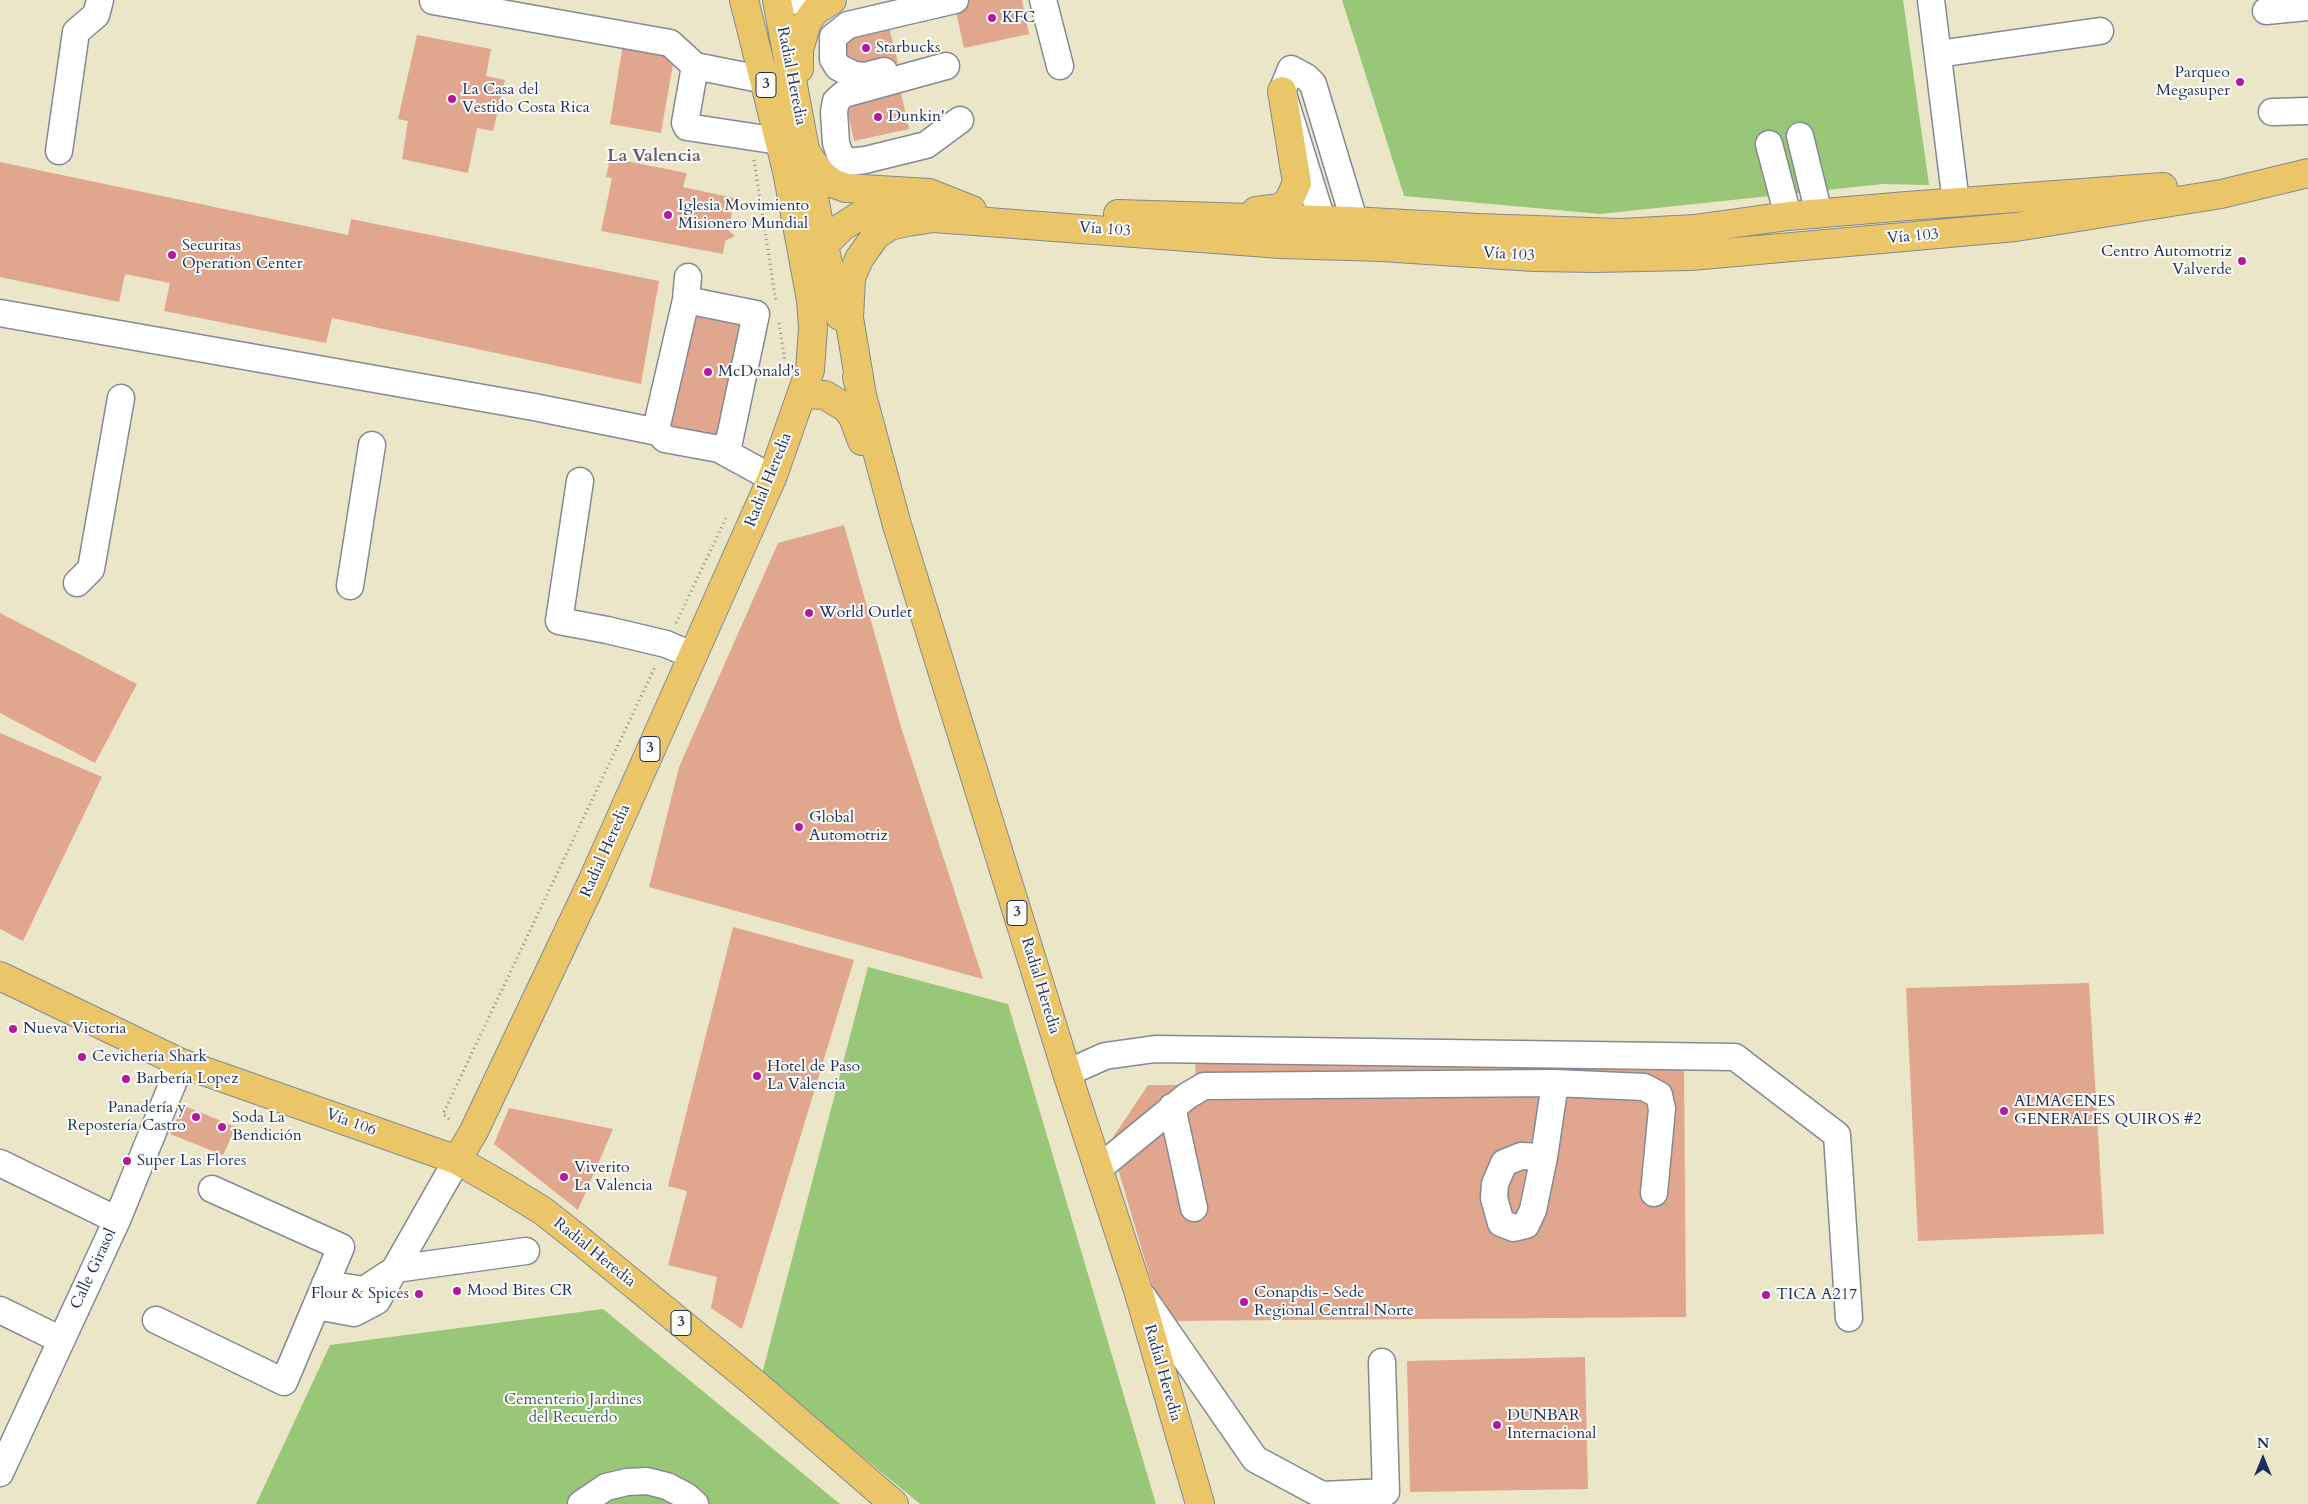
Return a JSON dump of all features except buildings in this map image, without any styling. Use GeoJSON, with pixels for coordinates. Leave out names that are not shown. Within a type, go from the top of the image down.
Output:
{"type":"FeatureCollection","features":[{"type":"Feature","properties":{"kind":"main road","name":"Radial Heredia"},"geometry":{"type":"LineString","coordinates":[[744,0],[787,171],[811,300],[812,347],[810,370],[772,478],[592,882],[474,1130],[456,1160],[543,1211],[764,1393],[894,1504]]}},
{"type":"Feature","properties":{"kind":"main road"},"geometry":{"type":"LineString","coordinates":[[798,113],[799,50],[802,35],[807,22],[815,11],[832,0]]}},
{"type":"Feature","properties":{"kind":"main road","name":"Radial Heredia"},"geometry":{"type":"LineString","coordinates":[[781,1],[798,113],[824,245],[862,395],[898,525],[1067,1073],[1138,1290],[1200,1504]]}},
{"type":"Feature","properties":{"kind":"main road"},"geometry":{"type":"LineString","coordinates":[[1099,213],[1270,211],[1280,208],[1288,202],[1298,183],[1282,91]]}},
{"type":"Feature","properties":{"kind":"main road"},"geometry":{"type":"LineString","coordinates":[[805,151],[820,173],[832,183],[846,188],[929,193],[972,210]]}},
{"type":"Feature","properties":{"kind":"main road","name":"Vía 103"},"geometry":{"type":"LineString","coordinates":[[824,245],[842,227],[858,216],[886,207],[907,205],[1057,216],[1099,213],[1337,225],[1620,233],[1804,220],[1956,203],[2119,191],[2308,172]]}},
{"type":"Feature","properties":{"kind":"main road","name":"Vía 103"},"geometry":{"type":"LineString","coordinates":[[862,395],[849,318],[851,278],[866,246],[876,235],[890,226],[934,218],[1281,244],[1381,247],[1534,257],[1691,256],[2016,228],[2222,194],[2308,172]]}},
{"type":"Feature","properties":{"kind":"main road"},"geometry":{"type":"LineString","coordinates":[[1281,244],[1310,243],[1337,225],[1381,247],[1426,239],[1537,246],[1627,248],[1776,238],[1792,235],[1804,220],[1824,234],[1945,219],[2131,209]]}},
{"type":"Feature","properties":{"kind":"main road"},"geometry":{"type":"LineString","coordinates":[[811,300],[815,269],[824,245]]}},
{"type":"Feature","properties":{"kind":"main road"},"geometry":{"type":"LineString","coordinates":[[803,394],[825,395],[846,408],[853,417],[898,525]]}},
{"type":"Feature","properties":{"kind":"main road","name":"Vía 106"},"geometry":{"type":"LineString","coordinates":[[0,976],[181,1063],[456,1160]]}},
{"type":"Feature","properties":{"kind":"main road"},"geometry":{"type":"LineString","coordinates":[[764,1393],[859,1460],[911,1504]]}},
{"type":"Feature","properties":{"kind":"street"},"geometry":{"type":"LineString","coordinates":[[59,151],[76,32],[96,14],[100,0]]}},
{"type":"Feature","properties":{"kind":"street"},"geometry":{"type":"LineString","coordinates":[[955,0],[848,25],[833,36],[833,59],[838,67],[854,75],[865,76],[945,61],[844,94],[836,101],[834,112],[836,143],[840,155],[849,162],[865,160],[926,145],[960,120]]}},
{"type":"Feature","properties":{"kind":"street"},"geometry":{"type":"LineString","coordinates":[[1043,0],[1060,66]]}},
{"type":"Feature","properties":{"kind":"street"},"geometry":{"type":"LineString","coordinates":[[1932,0],[1956,203]]}},
{"type":"Feature","properties":{"kind":"street"},"geometry":{"type":"LineString","coordinates":[[433,1],[670,43],[695,66],[765,80]]}},
{"type":"Feature","properties":{"kind":"street"},"geometry":{"type":"LineString","coordinates":[[2266,11],[2308,7]]}},
{"type":"Feature","properties":{"kind":"street"},"geometry":{"type":"LineString","coordinates":[[1938,54],[2100,31]]}},
{"type":"Feature","properties":{"kind":"street"},"geometry":{"type":"LineString","coordinates":[[695,66],[685,125],[779,141]]}},
{"type":"Feature","properties":{"kind":"street"},"geometry":{"type":"LineString","coordinates":[[1282,91],[1291,69],[1306,77],[1312,84],[1351,210],[1337,225]]}},
{"type":"Feature","properties":{"kind":"street"},"geometry":{"type":"LineString","coordinates":[[2272,112],[2308,111]]}},
{"type":"Feature","properties":{"kind":"street"},"geometry":{"type":"LineString","coordinates":[[1800,136],[1804,220]]}},
{"type":"Feature","properties":{"kind":"street"},"geometry":{"type":"LineString","coordinates":[[1769,144],[1804,220]]}},
{"type":"Feature","properties":{"kind":"street"},"geometry":{"type":"LineString","coordinates":[[719,449],[729,442],[756,314],[687,289],[657,424],[658,432],[664,439],[719,449],[772,478]]}},
{"type":"Feature","properties":{"kind":"street"},"geometry":{"type":"LineString","coordinates":[[0,313],[534,407],[658,432]]}},
{"type":"Feature","properties":{"kind":"street"},"geometry":{"type":"LineString","coordinates":[[77,583],[91,569],[121,398]]}},
{"type":"Feature","properties":{"kind":"street"},"geometry":{"type":"LineString","coordinates":[[350,586],[372,445]]}},
{"type":"Feature","properties":{"kind":"street"},"geometry":{"type":"LineString","coordinates":[[580,481],[559,621],[666,644],[692,655]]}},
{"type":"Feature","properties":{"kind":"street"},"geometry":{"type":"LineString","coordinates":[[1067,1073],[1105,1056],[1155,1049],[1735,1057],[1837,1135],[1849,1318]]}},
{"type":"Feature","properties":{"kind":"street","name":"Calle Girasol"},"geometry":{"type":"LineString","coordinates":[[2,1463],[117,1220],[181,1063]]}},
{"type":"Feature","properties":{"kind":"street"},"geometry":{"type":"LineString","coordinates":[[1098,1169],[1194,1090],[1204,1086],[1555,1083],[1644,1088],[1658,1095],[1662,1109],[1654,1193]]}},
{"type":"Feature","properties":{"kind":"street"},"geometry":{"type":"LineString","coordinates":[[1544,1157],[1555,1083]]}},
{"type":"Feature","properties":{"kind":"street"},"geometry":{"type":"LineString","coordinates":[[1172,1108],[1194,1208]]}},
{"type":"Feature","properties":{"kind":"street"},"geometry":{"type":"LineString","coordinates":[[321,1295],[354,1313],[377,1301],[456,1160]]}},
{"type":"Feature","properties":{"kind":"street"},"geometry":{"type":"LineString","coordinates":[[0,1163],[117,1220]]}},
{"type":"Feature","properties":{"kind":"street"},"geometry":{"type":"LineString","coordinates":[[156,1320],[284,1382],[341,1247],[212,1189]]}},
{"type":"Feature","properties":{"kind":"street"},"geometry":{"type":"LineString","coordinates":[[395,1269],[526,1251]]}},
{"type":"Feature","properties":{"kind":"street"},"geometry":{"type":"LineString","coordinates":[[1138,1290],[1255,1459],[1322,1495],[1386,1492],[1382,1362]]}},
{"type":"Feature","properties":{"kind":"street"},"geometry":{"type":"LineString","coordinates":[[0,1310],[61,1340]]}},
{"type":"Feature","properties":{"kind":"street"},"geometry":{"type":"LineString","coordinates":[[580,1504],[606,1487],[627,1482],[647,1481],[667,1486],[686,1496],[694,1504]]}},
{"type":"Feature","properties":{"kind":"path"},"geometry":{"type":"LineString","coordinates":[[750,136],[776,304]]}},
{"type":"Feature","properties":{"kind":"path"},"geometry":{"type":"LineString","coordinates":[[778,313],[786,368]]}},
{"type":"Feature","properties":{"kind":"path"},"geometry":{"type":"LineString","coordinates":[[449,1119],[442,1114],[729,511]]}},
{"type":"Feature","properties":{"kind":"green space"},"geometry":{"type":"Polygon","coordinates":[[[1342,0],[1903,0],[1929,185],[1883,184],[1600,214],[1404,196],[1342,0]]]}},
{"type":"Feature","properties":{"kind":"green space"},"geometry":{"type":"Polygon","coordinates":[[[868,967],[1008,1004],[1156,1504],[920,1504],[762,1374],[868,967]]]}},
{"type":"Feature","properties":{"kind":"green space","name":"Cementerio Jardines del Recuerdo"},"geometry":{"type":"Polygon","coordinates":[[[603,1309],[840,1504],[256,1504],[330,1345],[603,1309]]]}},
{"type":"Feature","properties":{"kind":"place","name":"KFC"},"geometry":{"type":"Point","coordinates":[992,18]}},
{"type":"Feature","properties":{"kind":"place","name":"Starbucks"},"geometry":{"type":"Point","coordinates":[866,48]}},
{"type":"Feature","properties":{"kind":"place","name":"Parqueo Megasuper"},"geometry":{"type":"Point","coordinates":[2240,82]}},
{"type":"Feature","properties":{"kind":"place","name":"La Casa del Vestido Costa Rica"},"geometry":{"type":"Point","coordinates":[452,99]}},
{"type":"Feature","properties":{"kind":"place","name":"Dunkin'"},"geometry":{"type":"Point","coordinates":[878,117]}},
{"type":"Feature","properties":{"kind":"place","name":"Iglesia Movimiento Misionero Mundial"},"geometry":{"type":"Point","coordinates":[668,215]}},
{"type":"Feature","properties":{"kind":"place","name":"Securitas Operation Center"},"geometry":{"type":"Point","coordinates":[172,255]}},
{"type":"Feature","properties":{"kind":"place","name":"Centro Automotriz Valverde"},"geometry":{"type":"Point","coordinates":[2242,261]}},
{"type":"Feature","properties":{"kind":"place","name":"McDonald's"},"geometry":{"type":"Point","coordinates":[708,372]}},
{"type":"Feature","properties":{"kind":"place","name":"World Outlet"},"geometry":{"type":"Point","coordinates":[809,613]}},
{"type":"Feature","properties":{"kind":"place","name":"Global Automotriz"},"geometry":{"type":"Point","coordinates":[799,827]}},
{"type":"Feature","properties":{"kind":"place","name":"Nueva Victoria"},"geometry":{"type":"Point","coordinates":[13,1029]}},
{"type":"Feature","properties":{"kind":"place","name":"Cevichería Shark"},"geometry":{"type":"Point","coordinates":[82,1057]}},
{"type":"Feature","properties":{"kind":"place","name":"Hotel de Paso La Valencia"},"geometry":{"type":"Point","coordinates":[757,1076]}},
{"type":"Feature","properties":{"kind":"place","name":"Barbería Lopez"},"geometry":{"type":"Point","coordinates":[126,1079]}},
{"type":"Feature","properties":{"kind":"place","name":"ALMACENES GENERALES QUIROS #2"},"geometry":{"type":"Point","coordinates":[2004,1111]}},
{"type":"Feature","properties":{"kind":"place","name":"Panadería y Repostería Castro"},"geometry":{"type":"Point","coordinates":[196,1117]}},
{"type":"Feature","properties":{"kind":"place","name":"Soda La Bendición"},"geometry":{"type":"Point","coordinates":[222,1127]}},
{"type":"Feature","properties":{"kind":"place","name":"Super Las Flores"},"geometry":{"type":"Point","coordinates":[127,1161]}},
{"type":"Feature","properties":{"kind":"place","name":"Viverito La Valencia"},"geometry":{"type":"Point","coordinates":[564,1177]}},
{"type":"Feature","properties":{"kind":"place","name":"Mood Bites CR"},"geometry":{"type":"Point","coordinates":[457,1291]}},
{"type":"Feature","properties":{"kind":"place","name":"Flour & Spices"},"geometry":{"type":"Point","coordinates":[419,1294]}},
{"type":"Feature","properties":{"kind":"place","name":"TICA A217"},"geometry":{"type":"Point","coordinates":[1766,1295]}},
{"type":"Feature","properties":{"kind":"place","name":"Conapdis - Sede Regional Central Norte"},"geometry":{"type":"Point","coordinates":[1244,1302]}},
{"type":"Feature","properties":{"kind":"place","name":"DUNBAR Internacional"},"geometry":{"type":"Point","coordinates":[1497,1425]}},
{"type":"Feature","properties":{"kind":"district","name":"La Valencia"},"geometry":{"type":"Point","coordinates":[654,157]}}]}
